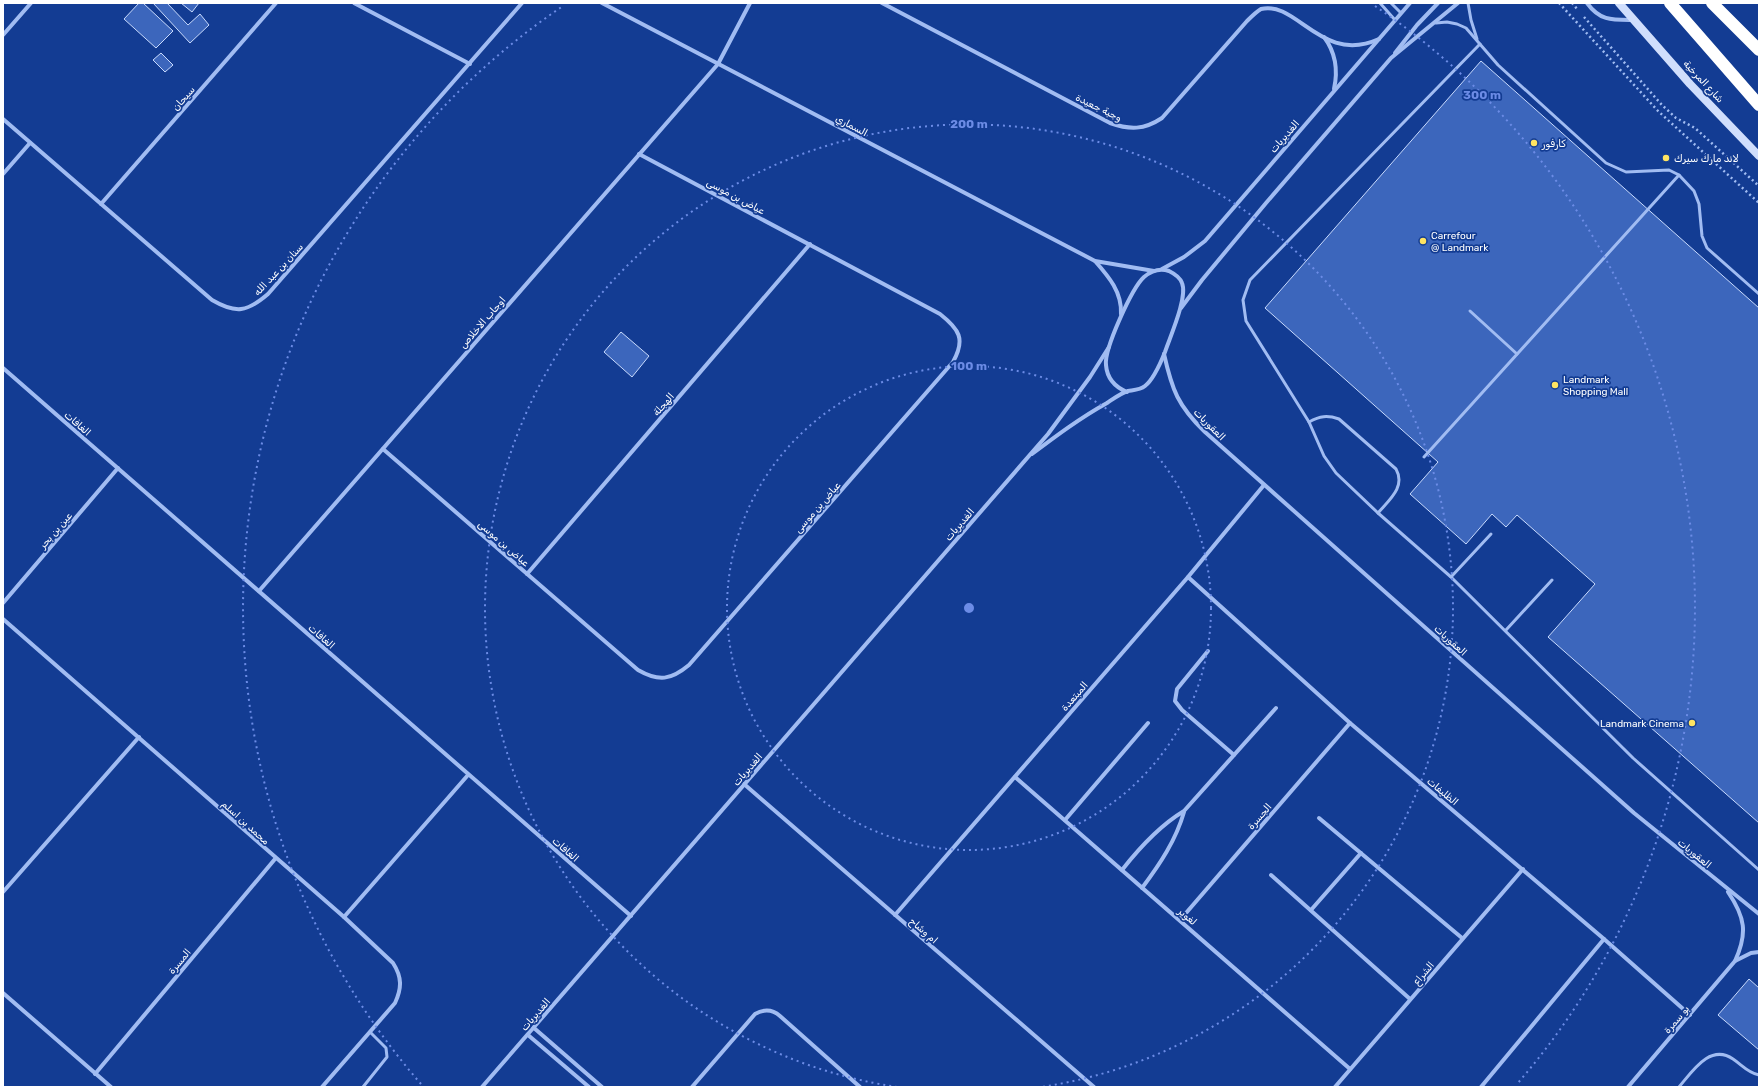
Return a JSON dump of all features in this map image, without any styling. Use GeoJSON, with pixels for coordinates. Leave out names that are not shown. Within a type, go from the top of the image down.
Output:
{"type":"FeatureCollection","features":[{"type":"Feature","properties":{"kind":"highway"},"geometry":{"type":"LineString","coordinates":[[1670,3],[1759,105]]}},
{"type":"Feature","properties":{"kind":"highway"},"geometry":{"type":"LineString","coordinates":[[1712,3],[1759,50]]}},
{"type":"Feature","properties":{"kind":"main road","name":"شارع المرخية"},"geometry":{"type":"LineString","coordinates":[[1619,3],[1690,84],[1759,156]]}},
{"type":"Feature","properties":{"kind":"street"},"geometry":{"type":"LineString","coordinates":[[3,35],[31,3]]}},
{"type":"Feature","properties":{"kind":"street","name":"سيحان"},"geometry":{"type":"LineString","coordinates":[[102,204],[276,3]]}},
{"type":"Feature","properties":{"kind":"street"},"geometry":{"type":"LineString","coordinates":[[354,3],[470,64]]}},
{"type":"Feature","properties":{"kind":"street","name":"سنان بن عبد الله"},"geometry":{"type":"LineString","coordinates":[[3,119],[212,300],[226,308],[240,310],[255,305],[268,294],[522,3]]}},
{"type":"Feature","properties":{"kind":"street","name":"السماري"},"geometry":{"type":"LineString","coordinates":[[602,3],[1095,261],[1154,271]]}},
{"type":"Feature","properties":{"kind":"street","name":"اوجاب الاخلاص"},"geometry":{"type":"LineString","coordinates":[[259,592],[718,64],[750,3]]}},
{"type":"Feature","properties":{"kind":"street","name":"وجبة جعيدة"},"geometry":{"type":"LineString","coordinates":[[882,3],[1110,123],[1132,129],[1148,126],[1162,118],[1247,21],[1262,8],[1271,6],[1288,9],[1329,39],[1345,44],[1362,44],[1379,39]]}},
{"type":"Feature","properties":{"kind":"street","name":"الغديريات"},"geometry":{"type":"LineString","coordinates":[[1154,271],[1184,258],[1204,241],[1409,3]]}},
{"type":"Feature","properties":{"kind":"street"},"geometry":{"type":"LineString","coordinates":[[1180,310],[1202,280],[1266,203],[1391,58],[1417,25],[1438,3]]}},
{"type":"Feature","properties":{"kind":"street"},"geometry":{"type":"LineString","coordinates":[[1391,58],[1436,23],[1458,3]]}},
{"type":"Feature","properties":{"kind":"street"},"geometry":{"type":"LineString","coordinates":[[1587,3],[1593,12],[1602,17],[1633,20]]}},
{"type":"Feature","properties":{"kind":"street","name":"وجبة جعيدة"},"geometry":{"type":"LineString","coordinates":[[1322,34],[1328,42],[1335,60],[1336,80],[1334,90]]}},
{"type":"Feature","properties":{"kind":"street"},"geometry":{"type":"LineString","coordinates":[[3,174],[30,143]]}},
{"type":"Feature","properties":{"kind":"street","name":"عياض بن موسى"},"geometry":{"type":"LineString","coordinates":[[383,449],[638,670],[651,678],[664,678],[679,673],[689,665],[953,362],[959,351],[960,337],[954,325],[940,314],[639,154]]}},
{"type":"Feature","properties":{"kind":"street","name":"الهجلة"},"geometry":{"type":"LineString","coordinates":[[527,574],[810,244]]}},
{"type":"Feature","properties":{"kind":"street","name":"السماري"},"geometry":{"type":"LineString","coordinates":[[1095,261],[1113,283],[1121,304],[1121,317]]}},
{"type":"Feature","properties":{"kind":"street"},"geometry":{"type":"LineString","coordinates":[[1161,269],[1177,275],[1182,282],[1184,290],[1180,310]]}},
{"type":"Feature","properties":{"kind":"street"},"geometry":{"type":"LineString","coordinates":[[1127,392],[1118,388],[1108,374],[1106,363],[1109,346],[1136,287],[1144,277],[1154,271]]}},
{"type":"Feature","properties":{"kind":"street","name":"الغديريات"},"geometry":{"type":"LineString","coordinates":[[1024,461],[1084,417],[1127,392],[1137,390],[1145,386],[1164,354],[1180,310]]}},
{"type":"Feature","properties":{"kind":"street","name":"الغديريات"},"geometry":{"type":"LineString","coordinates":[[482,1087],[1024,461],[1070,406],[1109,346]]}},
{"type":"Feature","properties":{"kind":"street","name":"العقوريات"},"geometry":{"type":"LineString","coordinates":[[1164,354],[1171,386],[1191,418],[1264,485],[1634,813],[1726,889],[1759,914]]}},
{"type":"Feature","properties":{"kind":"street","name":"الغافات"},"geometry":{"type":"LineString","coordinates":[[3,368],[631,916]]}},
{"type":"Feature","properties":{"kind":"street","name":"عين بن بحر"},"geometry":{"type":"LineString","coordinates":[[3,603],[118,468]]}},
{"type":"Feature","properties":{"kind":"street","name":"المبتعدة"},"geometry":{"type":"LineString","coordinates":[[895,915],[1188,577],[1264,485]]}},
{"type":"Feature","properties":{"kind":"street","name":"الظليفات"},"geometry":{"type":"LineString","coordinates":[[1188,577],[1350,723],[1523,869],[1690,1015]]}},
{"type":"Feature","properties":{"kind":"street","name":"محمد بن اسلم"},"geometry":{"type":"LineString","coordinates":[[3,619],[139,737],[275,859],[344,917],[393,963],[399,972],[401,982],[400,993],[395,1003],[322,1087]]}},
{"type":"Feature","properties":{"kind":"street"},"geometry":{"type":"LineString","coordinates":[[1208,651],[1177,689],[1175,701],[1182,710],[1234,755]]}},
{"type":"Feature","properties":{"kind":"street"},"geometry":{"type":"LineString","coordinates":[[1122,870],[1152,835],[1184,811],[1276,708]]}},
{"type":"Feature","properties":{"kind":"street","name":"الجسرة"},"geometry":{"type":"LineString","coordinates":[[1180,920],[1350,723]]}},
{"type":"Feature","properties":{"kind":"street"},"geometry":{"type":"LineString","coordinates":[[1065,820],[1148,724]]}},
{"type":"Feature","properties":{"kind":"street"},"geometry":{"type":"LineString","coordinates":[[3,892],[139,737]]}},
{"type":"Feature","properties":{"kind":"street"},"geometry":{"type":"LineString","coordinates":[[344,917],[468,775]]}},
{"type":"Feature","properties":{"kind":"street","name":"لغوير"},"geometry":{"type":"LineString","coordinates":[[1015,777],[1350,1069]]}},
{"type":"Feature","properties":{"kind":"street","name":"ام وشاح"},"geometry":{"type":"LineString","coordinates":[[744,784],[1094,1087]]}},
{"type":"Feature","properties":{"kind":"street"},"geometry":{"type":"LineString","coordinates":[[1142,888],[1175,837],[1184,811]]}},
{"type":"Feature","properties":{"kind":"street"},"geometry":{"type":"LineString","coordinates":[[1319,818],[1462,938]]}},
{"type":"Feature","properties":{"kind":"street"},"geometry":{"type":"LineString","coordinates":[[1311,910],[1361,853]]}},
{"type":"Feature","properties":{"kind":"street","name":"المسرة"},"geometry":{"type":"LineString","coordinates":[[95,1074],[275,859]]}},
{"type":"Feature","properties":{"kind":"street","name":"الشراع"},"geometry":{"type":"LineString","coordinates":[[1335,1087],[1523,869]]}},
{"type":"Feature","properties":{"kind":"street"},"geometry":{"type":"LineString","coordinates":[[1271,875],[1410,1000]]}},
{"type":"Feature","properties":{"kind":"street","name":"بو سمرة"},"geometry":{"type":"LineString","coordinates":[[1628,1087],[1735,961],[1742,942],[1743,922],[1739,909],[1726,889]]}},
{"type":"Feature","properties":{"kind":"street"},"geometry":{"type":"LineString","coordinates":[[1480,1087],[1604,939]]}},
{"type":"Feature","properties":{"kind":"street","name":"بو سمرة"},"geometry":{"type":"LineString","coordinates":[[1735,961],[1759,952]]}},
{"type":"Feature","properties":{"kind":"street"},"geometry":{"type":"LineString","coordinates":[[3,993],[111,1087]]}},
{"type":"Feature","properties":{"kind":"street"},"geometry":{"type":"LineString","coordinates":[[693,1087],[755,1014],[768,1010],[775,1012],[780,1016],[860,1087]]}},
{"type":"Feature","properties":{"kind":"street"},"geometry":{"type":"LineString","coordinates":[[534,1028],[602,1087]]}},
{"type":"Feature","properties":{"kind":"street"},"geometry":{"type":"LineString","coordinates":[[528,1035],[588,1087]]}},
{"type":"Feature","properties":{"kind":"lane"},"geometry":{"type":"LineString","coordinates":[[1380,3],[1395,20]]}},
{"type":"Feature","properties":{"kind":"lane"},"geometry":{"type":"LineString","coordinates":[[1391,3],[1401,13]]}},
{"type":"Feature","properties":{"kind":"lane"},"geometry":{"type":"LineString","coordinates":[[1468,3],[1471,20],[1480,44]]}},
{"type":"Feature","properties":{"kind":"lane"},"geometry":{"type":"LineString","coordinates":[[1436,23],[1447,22],[1466,28],[1498,65],[1606,162],[1626,172],[1669,170],[1679,175],[1694,191],[1699,204],[1702,236],[1707,248],[1759,294]]}},
{"type":"Feature","properties":{"kind":"lane"},"geometry":{"type":"LineString","coordinates":[[1480,44],[1250,280],[1245,290],[1243,305],[1246,321],[1309,422],[1329,465],[1378,513],[1451,577],[1506,630],[1633,758],[1759,870]]}},
{"type":"Feature","properties":{"kind":"lane"},"geometry":{"type":"LineString","coordinates":[[1424,457],[1679,175]]}},
{"type":"Feature","properties":{"kind":"lane"},"geometry":{"type":"LineString","coordinates":[[1470,311],[1517,354]]}},
{"type":"Feature","properties":{"kind":"lane"},"geometry":{"type":"LineString","coordinates":[[1309,422],[1318,417],[1329,416],[1339,419],[1396,469],[1400,475],[1398,489],[1378,513]]}},
{"type":"Feature","properties":{"kind":"lane"},"geometry":{"type":"LineString","coordinates":[[1451,577],[1492,534]]}},
{"type":"Feature","properties":{"kind":"lane"},"geometry":{"type":"LineString","coordinates":[[1506,630],[1552,580]]}},
{"type":"Feature","properties":{"kind":"lane"},"geometry":{"type":"LineString","coordinates":[[363,1087],[387,1057],[386,1048],[370,1032]]}},
{"type":"Feature","properties":{"kind":"lane"},"geometry":{"type":"LineString","coordinates":[[1679,1087],[1701,1062],[1712,1055],[1726,1055],[1748,1071],[1759,1075]]}},
{"type":"Feature","properties":{"kind":"lane"},"geometry":{"type":"LineString","coordinates":[[588,1087],[593,1079]]}},
{"type":"Feature","properties":{"kind":"path"},"geometry":{"type":"LineString","coordinates":[[1560,3],[1658,111],[1759,202]]}},
{"type":"Feature","properties":{"kind":"path"},"geometry":{"type":"LineString","coordinates":[[1572,3],[1662,105],[1676,118],[1695,128],[1759,186]]}},
{"type":"Feature","properties":{"kind":"building"},"geometry":{"type":"Polygon","coordinates":[[[139,3],[143,3],[173,31],[156,48],[124,19],[139,3]]]}},
{"type":"Feature","properties":{"kind":"building"},"geometry":{"type":"Polygon","coordinates":[[[153,3],[167,3],[188,25],[200,14],[209,25],[190,43],[153,3]]]}},
{"type":"Feature","properties":{"kind":"building"},"geometry":{"type":"Polygon","coordinates":[[[181,3],[199,3],[192,12],[181,3]]]}},
{"type":"Feature","properties":{"kind":"building"},"geometry":{"type":"Polygon","coordinates":[[[161,53],[173,65],[165,72],[153,60],[161,53]]]}},
{"type":"Feature","properties":{"kind":"building","name":"Landmark Shopping Mall"},"geometry":{"type":"Polygon","coordinates":[[[1481,61],[1759,308],[1759,823],[1548,637],[1595,584],[1517,515],[1506,527],[1492,514],[1466,544],[1410,494],[1438,462],[1265,308],[1481,61]]]}},
{"type":"Feature","properties":{"kind":"building"},"geometry":{"type":"Polygon","coordinates":[[[621,332],[649,356],[632,377],[604,352],[621,332]]]}},
{"type":"Feature","properties":{"kind":"building"},"geometry":{"type":"Polygon","coordinates":[[[1749,979],[1759,988],[1759,1050],[1718,1015],[1749,979]]]}},
{"type":"Feature","properties":{"kind":"place","name":"كارفور"},"geometry":{"type":"Point","coordinates":[1534,143]}},
{"type":"Feature","properties":{"kind":"place","name":"لاند مارك سيرك"},"geometry":{"type":"Point","coordinates":[1666,158]}},
{"type":"Feature","properties":{"kind":"place","name":"Carrefour @ Landmark"},"geometry":{"type":"Point","coordinates":[1423,241]}},
{"type":"Feature","properties":{"kind":"place","name":"Landmark Shopping Mall"},"geometry":{"type":"Point","coordinates":[1555,385]}},
{"type":"Feature","properties":{"kind":"place","name":"Landmark Cinema"},"geometry":{"type":"Point","coordinates":[1692,723]}}]}
